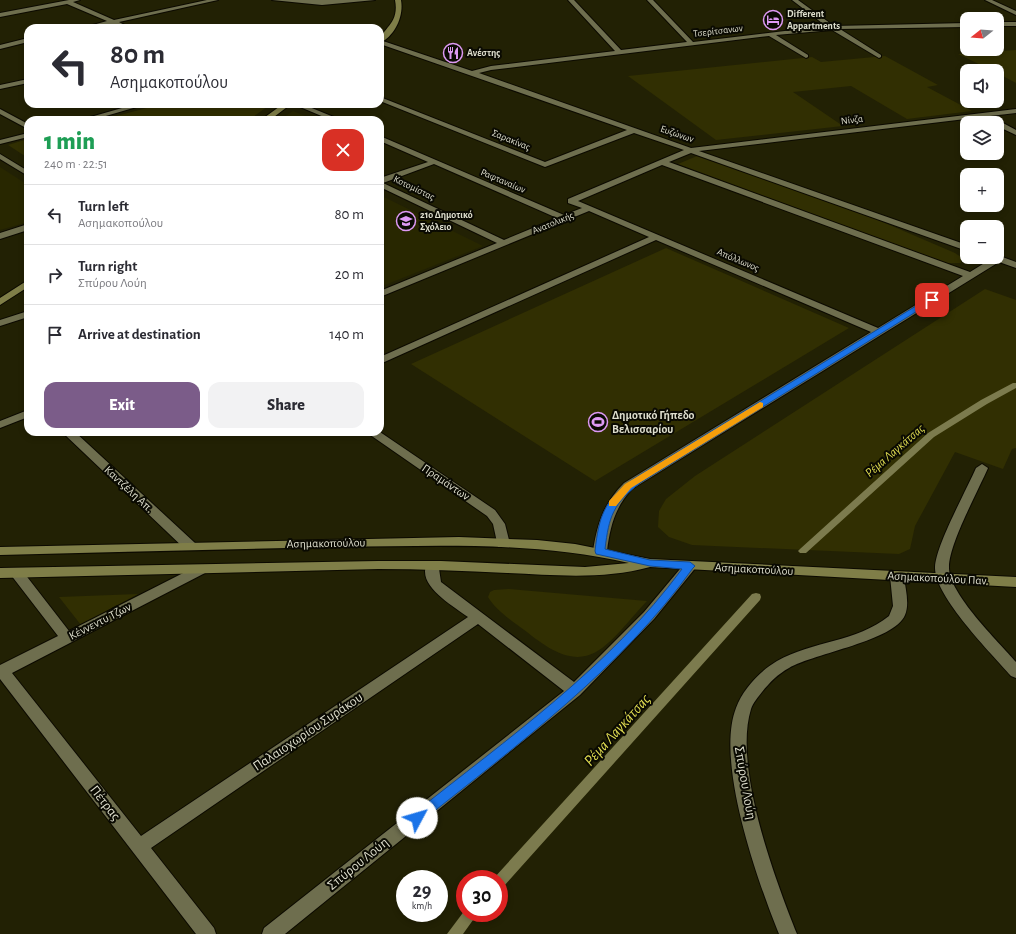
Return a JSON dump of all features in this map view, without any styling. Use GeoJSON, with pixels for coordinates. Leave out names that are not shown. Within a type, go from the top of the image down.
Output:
{"type":"FeatureCollection","features":[{"type":"Feature","properties":{"kind":"street"},"geometry":{"type":"LineString","coordinates":[[0,15],[77,0]]}},
{"type":"Feature","properties":{"kind":"street"},"geometry":{"type":"LineString","coordinates":[[104,24],[214,0]]}},
{"type":"Feature","properties":{"kind":"street"},"geometry":{"type":"LineString","coordinates":[[275,0],[322,3],[372,0]]}},
{"type":"Feature","properties":{"kind":"street"},"geometry":{"type":"LineString","coordinates":[[384,36],[398,19],[400,10],[398,0]]}},
{"type":"Feature","properties":{"kind":"street"},"geometry":{"type":"LineString","coordinates":[[571,0],[620,53]]}},
{"type":"Feature","properties":{"kind":"street"},"geometry":{"type":"LineString","coordinates":[[650,0],[692,44]]}},
{"type":"Feature","properties":{"kind":"street"},"geometry":{"type":"LineString","coordinates":[[795,0],[832,28],[879,56]]}},
{"type":"Feature","properties":{"kind":"street"},"geometry":{"type":"LineString","coordinates":[[988,0],[1016,12]]}},
{"type":"Feature","properties":{"kind":"street"},"geometry":{"type":"LineString","coordinates":[[68,2],[118,24]]}},
{"type":"Feature","properties":{"kind":"street"},"geometry":{"type":"LineString","coordinates":[[1005,24],[1016,24]]}},
{"type":"Feature","properties":{"kind":"street"},"geometry":{"type":"LineString","coordinates":[[1005,24],[1016,30]]}},
{"type":"Feature","properties":{"kind":"street","name":"Τσερίτσανων"},"geometry":{"type":"LineString","coordinates":[[472,73],[491,68],[832,28],[960,25]]}},
{"type":"Feature","properties":{"kind":"street"},"geometry":{"type":"LineString","coordinates":[[771,35],[806,56]]}},
{"type":"Feature","properties":{"kind":"street"},"geometry":{"type":"LineString","coordinates":[[0,46],[24,41]]}},
{"type":"Feature","properties":{"kind":"street","name":"Ευζώνων"},"geometry":{"type":"LineString","coordinates":[[384,42],[960,246]]}},
{"type":"Feature","properties":{"kind":"street"},"geometry":{"type":"LineString","coordinates":[[0,87],[24,81]]}},
{"type":"Feature","properties":{"kind":"street","name":"Σαρακίνας"},"geometry":{"type":"LineString","coordinates":[[384,101],[545,165],[634,130]]}},
{"type":"Feature","properties":{"kind":"street"},"geometry":{"type":"LineString","coordinates":[[99,116],[129,108]]}},
{"type":"Feature","properties":{"kind":"street"},"geometry":{"type":"LineString","coordinates":[[271,116],[282,108]]}},
{"type":"Feature","properties":{"kind":"street"},"geometry":{"type":"LineString","coordinates":[[306,108],[327,116]]}},
{"type":"Feature","properties":{"kind":"street","name":"Νίνζα"},"geometry":{"type":"LineString","coordinates":[[690,150],[1016,111]]}},
{"type":"Feature","properties":{"kind":"street"},"geometry":{"type":"LineString","coordinates":[[2,113],[24,125]]}},
{"type":"Feature","properties":{"kind":"street"},"geometry":{"type":"LineString","coordinates":[[983,115],[1016,133]]}},
{"type":"Feature","properties":{"kind":"street"},"geometry":{"type":"LineString","coordinates":[[0,142],[24,136]]}},
{"type":"Feature","properties":{"kind":"street","name":"Ραφταναίων"},"geometry":{"type":"LineString","coordinates":[[384,141],[564,218]]}},
{"type":"Feature","properties":{"kind":"street","name":"Ανατολικής"},"geometry":{"type":"LineString","coordinates":[[589,208],[571,201],[690,150]]}},
{"type":"Feature","properties":{"kind":"street"},"geometry":{"type":"LineString","coordinates":[[0,156],[24,171]]}},
{"type":"Feature","properties":{"kind":"street"},"geometry":{"type":"LineString","coordinates":[[384,181],[434,162]]}},
{"type":"Feature","properties":{"kind":"street"},"geometry":{"type":"LineString","coordinates":[[661,162],[971,276]]}},
{"type":"Feature","properties":{"kind":"street","name":"Κοτομίστας"},"geometry":{"type":"LineString","coordinates":[[384,184],[504,243]]}},
{"type":"Feature","properties":{"kind":"street","name":"Ανατολικής"},"geometry":{"type":"LineString","coordinates":[[384,292],[589,208]]}},
{"type":"Feature","properties":{"kind":"street","name":"Απόλλωνος"},"geometry":{"type":"LineString","coordinates":[[589,208],[879,332]]}},
{"type":"Feature","properties":{"kind":"street"},"geometry":{"type":"LineString","coordinates":[[0,236],[24,228]]}},
{"type":"Feature","properties":{"kind":"street"},"geometry":{"type":"LineString","coordinates":[[384,359],[656,237]]}},
{"type":"Feature","properties":{"kind":"street"},"geometry":{"type":"LineString","coordinates":[[1004,261],[1016,265]]}},
{"type":"Feature","properties":{"kind":"street"},"geometry":{"type":"LineString","coordinates":[[600,551],[602,530],[606,516],[617,496],[628,486],[971,276],[987,264]]}},
{"type":"Feature","properties":{"kind":"street"},"geometry":{"type":"LineString","coordinates":[[0,302],[24,286]]}},
{"type":"Feature","properties":{"kind":"street"},"geometry":{"type":"LineString","coordinates":[[0,323],[24,315]]}},
{"type":"Feature","properties":{"kind":"street"},"geometry":{"type":"LineString","coordinates":[[0,425],[24,415]]}},
{"type":"Feature","properties":{"kind":"street","name":"Καντζέλη Απ."},"geometry":{"type":"LineString","coordinates":[[72,436],[190,546]]}},
{"type":"Feature","properties":{"kind":"street","name":"Πραμάντων"},"geometry":{"type":"LineString","coordinates":[[378,436],[491,513],[499,524],[503,544]]}},
{"type":"Feature","properties":{"kind":"street"},"geometry":{"type":"LineString","coordinates":[[982,468],[944,551],[942,567],[944,578],[956,602],[1016,672]]}},
{"type":"Feature","properties":{"kind":"street","name":"Ασημακοπούλου"},"geometry":{"type":"LineString","coordinates":[[0,551],[379,542],[503,544],[600,551],[650,563],[859,574]]}},
{"type":"Feature","properties":{"kind":"street","name":"Ασημακοπούλου"},"geometry":{"type":"LineString","coordinates":[[0,573],[433,565],[585,572],[612,570],[650,563]]}},
{"type":"Feature","properties":{"kind":"street"},"geometry":{"type":"LineString","coordinates":[[433,565],[433,579],[436,585],[575,691]]}},
{"type":"Feature","properties":{"kind":"street","name":"Σπύρου Λούη"},"geometry":{"type":"LineString","coordinates":[[271,934],[575,691],[610,658],[646,619],[674,588],[690,566]]}},
{"type":"Feature","properties":{"kind":"street","name":"Κέννεντυ Τζων"},"geometry":{"type":"LineString","coordinates":[[1,672],[200,570]]}},
{"type":"Feature","properties":{"kind":"street"},"geometry":{"type":"LineString","coordinates":[[16,572],[67,638]]}},
{"type":"Feature","properties":{"kind":"street","name":"Ασημακοπούλου Παν."},"geometry":{"type":"LineString","coordinates":[[859,574],[1016,582]]}},
{"type":"Feature","properties":{"kind":"street","name":"Σπύρου Λούη"},"geometry":{"type":"LineString","coordinates":[[788,934],[769,885],[743,784],[737,743],[743,709],[765,678],[784,664],[861,637],[887,626],[894,620],[899,609],[897,576]]}},
{"type":"Feature","properties":{"kind":"street","name":"Παλαιοχωρίου Συράκου"},"geometry":{"type":"LineString","coordinates":[[139,847],[478,617]]}},
{"type":"Feature","properties":{"kind":"street","name":"Πέτρας"},"geometry":{"type":"LineString","coordinates":[[1,672],[208,934]]}},
{"type":"Feature","properties":{"kind":"shaded area"},"geometry":{"type":"Polygon","coordinates":[[[1016,50],[1016,83],[1004,77],[1004,64],[979,64],[962,56],[1004,56],[1004,51],[1016,50]]]}},
{"type":"Feature","properties":{"kind":"shaded area"},"geometry":{"type":"Polygon","coordinates":[[[885,56],[938,85],[927,87],[960,105],[960,108],[966,108],[972,111],[907,119],[851,86],[793,92],[843,126],[716,140],[628,76],[812,57],[821,62],[885,56]]]}},
{"type":"Feature","properties":{"kind":"shaded area"},"geometry":{"type":"Polygon","coordinates":[[[147,108],[266,108],[254,116],[116,116],[147,108]]]}},
{"type":"Feature","properties":{"kind":"shaded area"},"geometry":{"type":"Polygon","coordinates":[[[293,111],[305,116],[286,116],[293,111]]]}},
{"type":"Feature","properties":{"kind":"shaded area"},"geometry":{"type":"Polygon","coordinates":[[[24,140],[24,155],[8,145],[24,140]]]}},
{"type":"Feature","properties":{"kind":"shaded area"},"geometry":{"type":"Polygon","coordinates":[[[697,156],[878,220],[955,253],[960,256],[960,263],[946,263],[678,164],[697,156]]]}},
{"type":"Feature","properties":{"kind":"shaded area"},"geometry":{"type":"Polygon","coordinates":[[[0,167],[24,182],[24,223],[0,230],[0,167]]]}},
{"type":"Feature","properties":{"kind":"shaded area","name":"21ο Δημοτικό Σχόλειο"},"geometry":{"type":"Polygon","coordinates":[[[384,197],[483,246],[384,285],[384,197]]]}},
{"type":"Feature","properties":{"kind":"shaded area","name":"Δημοτικό Γήπεδο Βελισσαρίου"},"geometry":{"type":"Polygon","coordinates":[[[666,248],[849,328],[595,481],[411,364],[666,248]]]}},
{"type":"Feature","properties":{"kind":"shaded area"},"geometry":{"type":"Polygon","coordinates":[[[985,289],[1016,300],[1016,448],[1012,449],[1003,469],[955,452],[915,526],[910,549],[899,554],[692,545],[669,537],[658,527],[659,511],[666,499],[695,476],[985,289]]]}},
{"type":"Feature","properties":{"kind":"shaded area"},"geometry":{"type":"Polygon","coordinates":[[[509,589],[647,601],[606,644],[594,653],[581,657],[566,655],[548,647],[506,616],[491,602],[488,597],[490,592],[494,590],[509,589]]]}},
{"type":"Feature","properties":{"kind":"shaded area"},"geometry":{"type":"Polygon","coordinates":[[[138,594],[81,625],[59,597],[138,594]]]}},
{"type":"Feature","properties":{"kind":"waterway","name":"Ρέμα Λαγκάτσας"},"geometry":{"type":"LineString","coordinates":[[803,551],[931,435],[984,402],[1016,385]]}},
{"type":"Feature","properties":{"kind":"waterway","name":"Ρέμα Λαγκάτσας"},"geometry":{"type":"LineString","coordinates":[[508,872],[756,597]]}},
{"type":"Feature","properties":{"kind":"waterway","name":"Ρέμα Λαγκάτσας"},"geometry":{"type":"LineString","coordinates":[[454,934],[464,922]]}},
{"type":"Feature","properties":{"kind":"slow traffic"},"geometry":{"type":"LineString","coordinates":[[612,503],[628,486],[760,405]]}},
{"type":"Feature","properties":{"kind":"place","name":"Different Appartments"},"geometry":{"type":"Point","coordinates":[773,20]}},
{"type":"Feature","properties":{"kind":"place","name":"Ανέστης"},"geometry":{"type":"Point","coordinates":[453,53]}},
{"type":"Feature","properties":{"kind":"place","name":"21ο Δημοτικό Σχόλειο"},"geometry":{"type":"Point","coordinates":[406,221]}},
{"type":"Feature","properties":{"kind":"place","name":"Δημοτικό Γήπεδο Βελισσαρίου"},"geometry":{"type":"Point","coordinates":[598,422]}},
{"type":"Feature","properties":{"kind":"route"},"geometry":{"type":"LineString","coordinates":[[417,818],[575,691],[610,658],[674,588],[690,566],[650,563],[600,551],[602,530],[606,516],[617,496],[636,481],[932,300]]}}]}
